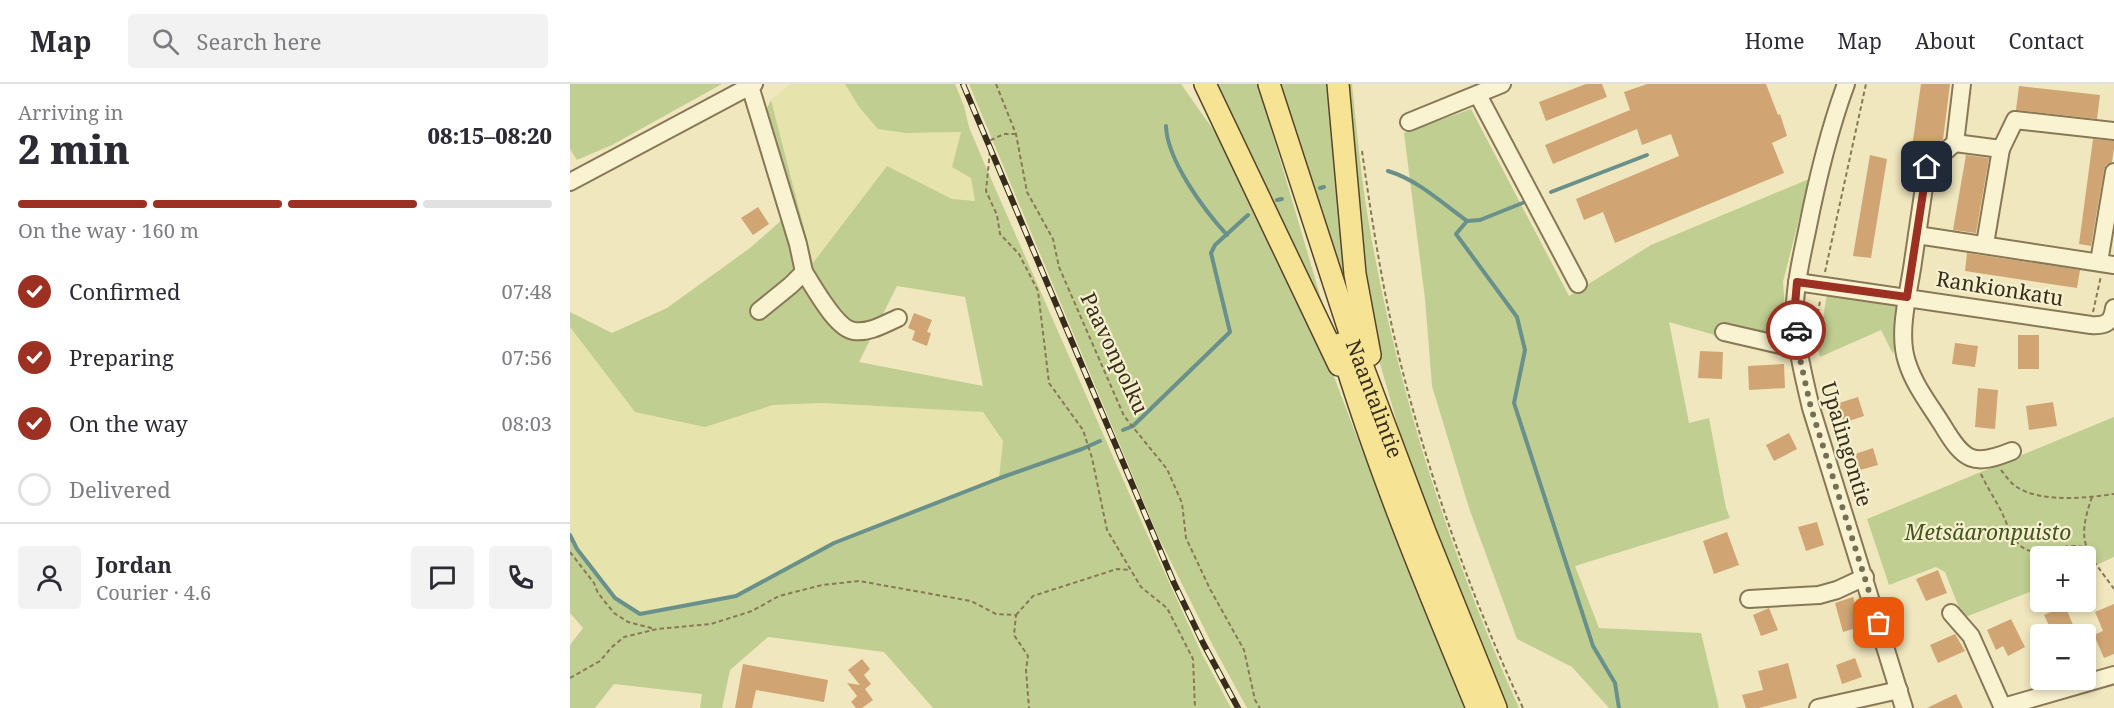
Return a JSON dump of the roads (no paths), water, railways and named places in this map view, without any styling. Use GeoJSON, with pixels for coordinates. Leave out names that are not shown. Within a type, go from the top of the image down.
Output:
{"type":"FeatureCollection","features":[{"type":"Feature","properties":{"kind":"main road"},"geometry":{"type":"LineString","coordinates":[[1205,84],[1359,408]]}},
{"type":"Feature","properties":{"kind":"main road","name":"Naantalintie"},"geometry":{"type":"LineString","coordinates":[[1268,84],[1295,192],[1359,408],[1412,548],[1477,708]]}},
{"type":"Feature","properties":{"kind":"main road","name":"Naantalintie"},"geometry":{"type":"LineString","coordinates":[[1268,84],[1331,277],[1389,441],[1496,708]]}},
{"type":"Feature","properties":{"kind":"main road"},"geometry":{"type":"LineString","coordinates":[[1338,84],[1355,274],[1389,441]]}},
{"type":"Feature","properties":{"kind":"street"},"geometry":{"type":"LineString","coordinates":[[1409,122],[1502,84]]}},
{"type":"Feature","properties":{"kind":"street","name":"Upalingontie"},"geometry":{"type":"LineString","coordinates":[[1846,84],[1821,162],[1797,282],[1795,305],[1805,348],[1811,408],[1904,708]]}},
{"type":"Feature","properties":{"kind":"street"},"geometry":{"type":"LineString","coordinates":[[1962,84],[1955,143],[1927,167],[1907,297],[1904,335],[1907,361],[1914,378],[1955,446],[1974,458],[1991,459],[2012,451]]}},
{"type":"Feature","properties":{"kind":"street"},"geometry":{"type":"LineString","coordinates":[[570,182],[752,85],[804,272],[827,307],[844,327],[854,331],[873,329],[898,318]]}},
{"type":"Feature","properties":{"kind":"street"},"geometry":{"type":"LineString","coordinates":[[1478,94],[1578,284]]}},
{"type":"Feature","properties":{"kind":"street"},"geometry":{"type":"LineString","coordinates":[[1985,244],[2001,149],[2015,120],[2114,131]]}},
{"type":"Feature","properties":{"kind":"street"},"geometry":{"type":"LineString","coordinates":[[1955,143],[2001,149]]}},
{"type":"Feature","properties":{"kind":"street"},"geometry":{"type":"LineString","coordinates":[[1917,235],[2106,263],[2114,172]]}},
{"type":"Feature","properties":{"kind":"street"},"geometry":{"type":"LineString","coordinates":[[759,311],[804,272]]}},
{"type":"Feature","properties":{"kind":"street","name":"Rankionkatu"},"geometry":{"type":"LineString","coordinates":[[1797,282],[2091,325],[2106,324],[2111,320],[2114,308]]}},
{"type":"Feature","properties":{"kind":"street"},"geometry":{"type":"LineString","coordinates":[[1724,332],[1805,348]]}},
{"type":"Feature","properties":{"kind":"street"},"geometry":{"type":"LineString","coordinates":[[1749,600],[1819,595],[1837,590],[1865,577]]}},
{"type":"Feature","properties":{"kind":"street"},"geometry":{"type":"LineString","coordinates":[[1951,613],[1971,636],[2003,707],[2114,675]]}},
{"type":"Feature","properties":{"kind":"street"},"geometry":{"type":"LineString","coordinates":[[1818,708],[1899,690]]}},
{"type":"Feature","properties":{"kind":"waterway"},"geometry":{"type":"LineString","coordinates":[[1166,126],[1173,154],[1188,184],[1227,235]]}},
{"type":"Feature","properties":{"kind":"waterway"},"geometry":{"type":"LineString","coordinates":[[1551,192],[1647,155]]}},
{"type":"Feature","properties":{"kind":"waterway"},"geometry":{"type":"LineString","coordinates":[[1388,171],[1420,186],[1467,221],[1456,234],[1517,317],[1525,350],[1514,403],[1593,646],[1615,683],[1619,708]]}},
{"type":"Feature","properties":{"kind":"waterway"},"geometry":{"type":"LineString","coordinates":[[1320,188],[1324,187]]}},
{"type":"Feature","properties":{"kind":"waterway"},"geometry":{"type":"LineString","coordinates":[[1277,200],[1282,199]]}},
{"type":"Feature","properties":{"kind":"waterway"},"geometry":{"type":"LineString","coordinates":[[1467,221],[1480,220],[1525,202]]}},
{"type":"Feature","properties":{"kind":"waterway"},"geometry":{"type":"LineString","coordinates":[[1123,430],[1133,426],[1230,332],[1211,253],[1215,245],[1248,215]]}},
{"type":"Feature","properties":{"kind":"waterway"},"geometry":{"type":"LineString","coordinates":[[570,535],[577,549],[615,598],[640,614],[736,596],[834,543],[1100,441]]}},
{"type":"Feature","properties":{"kind":"railway"},"geometry":{"type":"LineString","coordinates":[[963,84],[1174,583],[1238,708]]}},
{"type":"Feature","properties":{"kind":"park label","name":"Metsäaronpuisto"},"geometry":{"type":"Point","coordinates":[1988,532]}}]}
